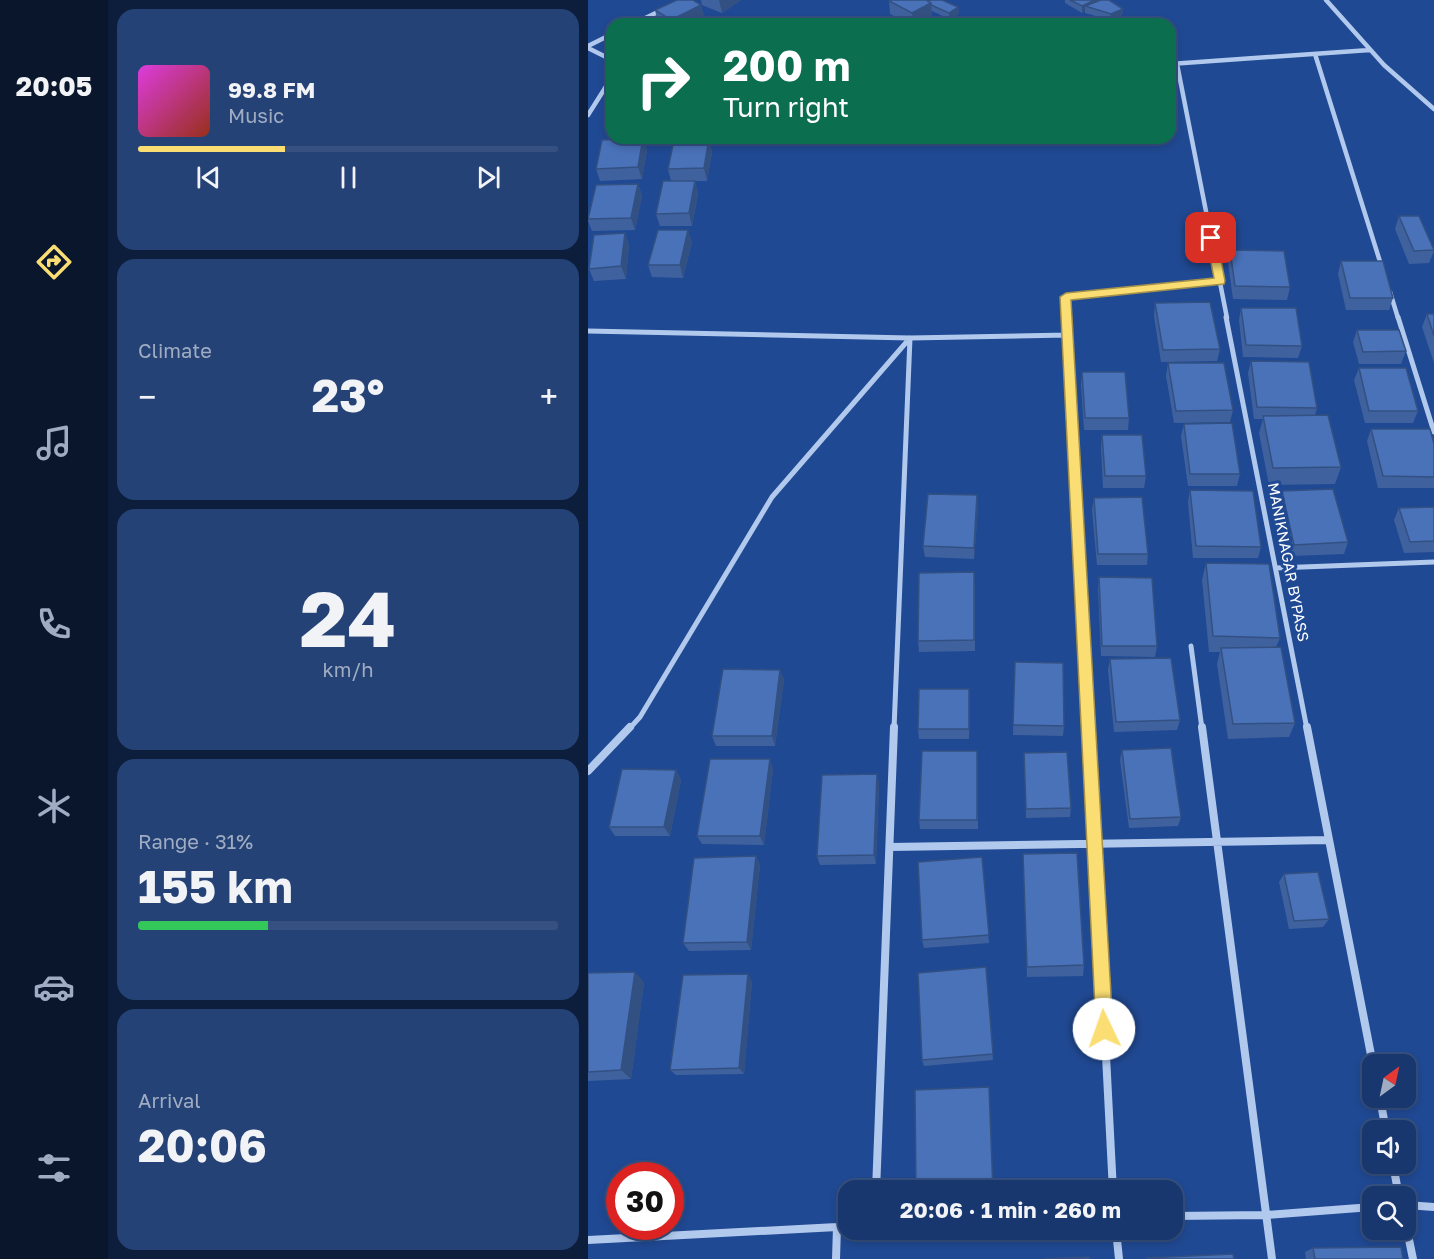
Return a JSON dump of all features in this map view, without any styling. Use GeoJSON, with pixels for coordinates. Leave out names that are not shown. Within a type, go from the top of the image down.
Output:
{"type":"FeatureCollection","features":[{"type":"Feature","properties":{"kind":"street"},"geometry":{"type":"LineString","coordinates":[[1326,0],[1370,50],[1434,109]]}},
{"type":"Feature","properties":{"kind":"street"},"geometry":{"type":"LineString","coordinates":[[645,18],[672,5]]}},
{"type":"Feature","properties":{"kind":"street"},"geometry":{"type":"LineString","coordinates":[[588,47],[606,37]]}},
{"type":"Feature","properties":{"kind":"street"},"geometry":{"type":"LineString","coordinates":[[588,47],[606,57]]}},
{"type":"Feature","properties":{"kind":"street"},"geometry":{"type":"LineString","coordinates":[[1176,64],[1370,50]]}},
{"type":"Feature","properties":{"kind":"street"},"geometry":{"type":"LineString","coordinates":[[1315,54],[1385,276]]}},
{"type":"Feature","properties":{"kind":"street","name":"MANIKNAGAR BYPASS"},"geometry":{"type":"LineString","coordinates":[[1176,73],[1220,281],[1371,1054]]}},
{"type":"Feature","properties":{"kind":"street"},"geometry":{"type":"LineString","coordinates":[[588,115],[606,87]]}},
{"type":"Feature","properties":{"kind":"street"},"geometry":{"type":"LineString","coordinates":[[1112,1180],[1066,297],[1220,281]]}},
{"type":"Feature","properties":{"kind":"street"},"geometry":{"type":"LineString","coordinates":[[1389,287],[1434,432]]}},
{"type":"Feature","properties":{"kind":"street"},"geometry":{"type":"LineString","coordinates":[[588,331],[910,338],[1068,335]]}},
{"type":"Feature","properties":{"kind":"street"},"geometry":{"type":"LineString","coordinates":[[588,771],[639,717],[772,497],[910,338]]}},
{"type":"Feature","properties":{"kind":"street"},"geometry":{"type":"LineString","coordinates":[[876,1180],[910,338]]}},
{"type":"Feature","properties":{"kind":"street"},"geometry":{"type":"LineString","coordinates":[[1276,568],[1434,562]]}},
{"type":"Feature","properties":{"kind":"street"},"geometry":{"type":"LineString","coordinates":[[1191,646],[1272,1259]]}},
{"type":"Feature","properties":{"kind":"street"},"geometry":{"type":"LineString","coordinates":[[890,847],[1329,840]]}},
{"type":"Feature","properties":{"kind":"street"},"geometry":{"type":"LineString","coordinates":[[1416,1206],[1434,1207]]}},
{"type":"Feature","properties":{"kind":"street"},"geometry":{"type":"LineString","coordinates":[[1183,1216],[1266,1215],[1362,1208]]}},
{"type":"Feature","properties":{"kind":"street"},"geometry":{"type":"LineString","coordinates":[[588,1240],[837,1227],[836,1259]]}},
{"type":"Feature","properties":{"kind":"street"},"geometry":{"type":"LineString","coordinates":[[1117,1240],[1119,1259]]}},
{"type":"Feature","properties":{"kind":"street"},"geometry":{"type":"LineString","coordinates":[[1409,1240],[1413,1259]]}},
{"type":"Feature","properties":{"kind":"building"},"geometry":{"type":"Polygon","coordinates":[[[677,0],[693,0],[701,5],[675,18],[668,18],[655,10],[677,0]]]}},
{"type":"Feature","properties":{"kind":"building"},"geometry":{"type":"Polygon","coordinates":[[[926,0],[931,3],[912,13],[889,1],[926,0]]]}},
{"type":"Feature","properties":{"kind":"building"},"geometry":{"type":"Polygon","coordinates":[[[942,0],[958,7],[949,13],[931,5],[928,1],[942,0]]]}},
{"type":"Feature","properties":{"kind":"building"},"geometry":{"type":"Polygon","coordinates":[[[1070,0],[1095,0],[1082,6],[1070,0]]]}},
{"type":"Feature","properties":{"kind":"building"},"geometry":{"type":"Polygon","coordinates":[[[1101,0],[1109,0],[1123,9],[1111,14],[1085,6],[1101,0]]]}},
{"type":"Feature","properties":{"kind":"building"},"geometry":{"type":"Polygon","coordinates":[[[602,140],[606,140],[606,144],[642,144],[638,167],[596,169],[602,140]]]}},
{"type":"Feature","properties":{"kind":"building"},"geometry":{"type":"Polygon","coordinates":[[[673,144],[708,144],[704,168],[668,169],[673,144]]]}},
{"type":"Feature","properties":{"kind":"building"},"geometry":{"type":"Polygon","coordinates":[[[663,181],[695,181],[689,213],[656,214],[663,181]]]}},
{"type":"Feature","properties":{"kind":"building"},"geometry":{"type":"Polygon","coordinates":[[[638,184],[631,218],[588,219],[596,185],[638,184]]]}},
{"type":"Feature","properties":{"kind":"building"},"geometry":{"type":"Polygon","coordinates":[[[1399,216],[1419,216],[1434,250],[1414,251],[1399,216]]]}},
{"type":"Feature","properties":{"kind":"building"},"geometry":{"type":"Polygon","coordinates":[[[658,230],[688,230],[680,265],[648,265],[658,230]]]}},
{"type":"Feature","properties":{"kind":"building"},"geometry":{"type":"Polygon","coordinates":[[[625,233],[621,266],[589,269],[594,235],[625,233]]]}},
{"type":"Feature","properties":{"kind":"building"},"geometry":{"type":"Polygon","coordinates":[[[1230,250],[1284,251],[1290,287],[1235,286],[1230,250]]]}},
{"type":"Feature","properties":{"kind":"building"},"geometry":{"type":"Polygon","coordinates":[[[1341,261],[1383,261],[1393,298],[1350,298],[1341,261]]]}},
{"type":"Feature","properties":{"kind":"building"},"geometry":{"type":"Polygon","coordinates":[[[1210,302],[1220,349],[1163,350],[1155,303],[1210,302]]]}},
{"type":"Feature","properties":{"kind":"building"},"geometry":{"type":"Polygon","coordinates":[[[1241,308],[1296,308],[1302,346],[1246,345],[1241,308]]]}},
{"type":"Feature","properties":{"kind":"building"},"geometry":{"type":"Polygon","coordinates":[[[1427,314],[1434,314],[1434,336],[1427,314]]]}},
{"type":"Feature","properties":{"kind":"building"},"geometry":{"type":"Polygon","coordinates":[[[1357,330],[1399,330],[1406,351],[1363,352],[1357,330]]]}},
{"type":"Feature","properties":{"kind":"building"},"geometry":{"type":"Polygon","coordinates":[[[1251,361],[1309,362],[1317,408],[1257,407],[1251,361]]]}},
{"type":"Feature","properties":{"kind":"building"},"geometry":{"type":"Polygon","coordinates":[[[1168,363],[1224,363],[1233,410],[1176,411],[1168,363]]]}},
{"type":"Feature","properties":{"kind":"building"},"geometry":{"type":"Polygon","coordinates":[[[1359,368],[1406,368],[1418,411],[1369,411],[1359,368]]]}},
{"type":"Feature","properties":{"kind":"building"},"geometry":{"type":"Polygon","coordinates":[[[1082,372],[1125,372],[1129,418],[1085,418],[1082,372]]]}},
{"type":"Feature","properties":{"kind":"building"},"geometry":{"type":"Polygon","coordinates":[[[1328,415],[1341,467],[1273,468],[1263,416],[1328,415]]]}},
{"type":"Feature","properties":{"kind":"building"},"geometry":{"type":"Polygon","coordinates":[[[1232,423],[1240,474],[1190,474],[1184,424],[1232,423]]]}},
{"type":"Feature","properties":{"kind":"building"},"geometry":{"type":"Polygon","coordinates":[[[1371,429],[1430,429],[1434,444],[1434,477],[1383,476],[1371,429]]]}},
{"type":"Feature","properties":{"kind":"building"},"geometry":{"type":"Polygon","coordinates":[[[1102,435],[1142,435],[1146,476],[1105,476],[1102,435]]]}},
{"type":"Feature","properties":{"kind":"building"},"geometry":{"type":"Polygon","coordinates":[[[1333,489],[1348,542],[1294,545],[1282,491],[1333,489]]]}},
{"type":"Feature","properties":{"kind":"building"},"geometry":{"type":"Polygon","coordinates":[[[1190,490],[1253,491],[1261,547],[1196,546],[1190,490]]]}},
{"type":"Feature","properties":{"kind":"building"},"geometry":{"type":"Polygon","coordinates":[[[928,494],[977,495],[974,548],[923,546],[928,494]]]}},
{"type":"Feature","properties":{"kind":"building"},"geometry":{"type":"Polygon","coordinates":[[[1142,497],[1148,554],[1098,554],[1094,498],[1142,497]]]}},
{"type":"Feature","properties":{"kind":"building"},"geometry":{"type":"Polygon","coordinates":[[[1434,507],[1434,541],[1410,542],[1399,508],[1434,507]]]}},
{"type":"Feature","properties":{"kind":"building"},"geometry":{"type":"Polygon","coordinates":[[[1206,563],[1269,564],[1280,638],[1213,636],[1206,563]]]}},
{"type":"Feature","properties":{"kind":"building"},"geometry":{"type":"Polygon","coordinates":[[[974,572],[974,640],[918,641],[919,573],[974,572]]]}},
{"type":"Feature","properties":{"kind":"building"},"geometry":{"type":"Polygon","coordinates":[[[1099,577],[1152,578],[1157,646],[1102,646],[1099,577]]]}},
{"type":"Feature","properties":{"kind":"building"},"geometry":{"type":"Polygon","coordinates":[[[1281,647],[1295,723],[1233,724],[1221,648],[1281,647]]]}},
{"type":"Feature","properties":{"kind":"building"},"geometry":{"type":"Polygon","coordinates":[[[1171,658],[1180,720],[1116,722],[1110,659],[1171,658]]]}},
{"type":"Feature","properties":{"kind":"building"},"geometry":{"type":"Polygon","coordinates":[[[1015,662],[1063,663],[1064,726],[1013,725],[1015,662]]]}},
{"type":"Feature","properties":{"kind":"building"},"geometry":{"type":"Polygon","coordinates":[[[723,669],[780,670],[772,736],[712,736],[723,669]]]}},
{"type":"Feature","properties":{"kind":"building"},"geometry":{"type":"Polygon","coordinates":[[[919,689],[969,689],[969,729],[918,729],[919,689]]]}},
{"type":"Feature","properties":{"kind":"building"},"geometry":{"type":"Polygon","coordinates":[[[1171,748],[1181,817],[1130,819],[1122,750],[1171,748]]]}},
{"type":"Feature","properties":{"kind":"building"},"geometry":{"type":"Polygon","coordinates":[[[922,751],[977,751],[977,820],[919,820],[922,751]]]}},
{"type":"Feature","properties":{"kind":"building"},"geometry":{"type":"Polygon","coordinates":[[[1067,752],[1071,808],[1026,809],[1024,753],[1067,752]]]}},
{"type":"Feature","properties":{"kind":"building"},"geometry":{"type":"Polygon","coordinates":[[[710,759],[770,759],[760,836],[697,836],[710,759]]]}},
{"type":"Feature","properties":{"kind":"building"},"geometry":{"type":"Polygon","coordinates":[[[622,769],[676,770],[664,827],[609,827],[622,769]]]}},
{"type":"Feature","properties":{"kind":"building"},"geometry":{"type":"Polygon","coordinates":[[[877,774],[874,855],[817,856],[822,775],[877,774]]]}},
{"type":"Feature","properties":{"kind":"building"},"geometry":{"type":"Polygon","coordinates":[[[1077,853],[1084,965],[1027,967],[1023,854],[1077,853]]]}},
{"type":"Feature","properties":{"kind":"building"},"geometry":{"type":"Polygon","coordinates":[[[756,856],[747,942],[683,943],[694,858],[756,856]]]}},
{"type":"Feature","properties":{"kind":"building"},"geometry":{"type":"Polygon","coordinates":[[[982,857],[989,935],[922,940],[918,862],[982,857]]]}},
{"type":"Feature","properties":{"kind":"building"},"geometry":{"type":"Polygon","coordinates":[[[1318,872],[1329,919],[1294,921],[1284,874],[1318,872]]]}},
{"type":"Feature","properties":{"kind":"building"},"geometry":{"type":"Polygon","coordinates":[[[986,967],[993,1054],[922,1060],[918,973],[986,967]]]}},
{"type":"Feature","properties":{"kind":"building"},"geometry":{"type":"Polygon","coordinates":[[[635,972],[621,1070],[588,1072],[588,973],[635,972]]]}},
{"type":"Feature","properties":{"kind":"building"},"geometry":{"type":"Polygon","coordinates":[[[748,974],[739,1068],[670,1070],[683,975],[748,974]]]}},
{"type":"Feature","properties":{"kind":"building"},"geometry":{"type":"Polygon","coordinates":[[[989,1087],[993,1180],[916,1180],[915,1090],[989,1087]]]}},
{"type":"Feature","properties":{"kind":"building"},"geometry":{"type":"Polygon","coordinates":[[[1401,1247],[1403,1259],[1315,1259],[1313,1248],[1401,1247]]]}},
{"type":"Feature","properties":{"kind":"building"},"geometry":{"type":"Polygon","coordinates":[[[1233,1254],[1234,1259],[1147,1259],[1147,1258],[1233,1254]]]}},
{"type":"Feature","properties":{"kind":"building"},"geometry":{"type":"Polygon","coordinates":[[[1089,1257],[1090,1259],[1043,1259],[1089,1257]]]}},
{"type":"Feature","properties":{"kind":"route"},"geometry":{"type":"LineString","coordinates":[[1104,1029],[1066,297],[1220,281],[1211,238]]}}]}
